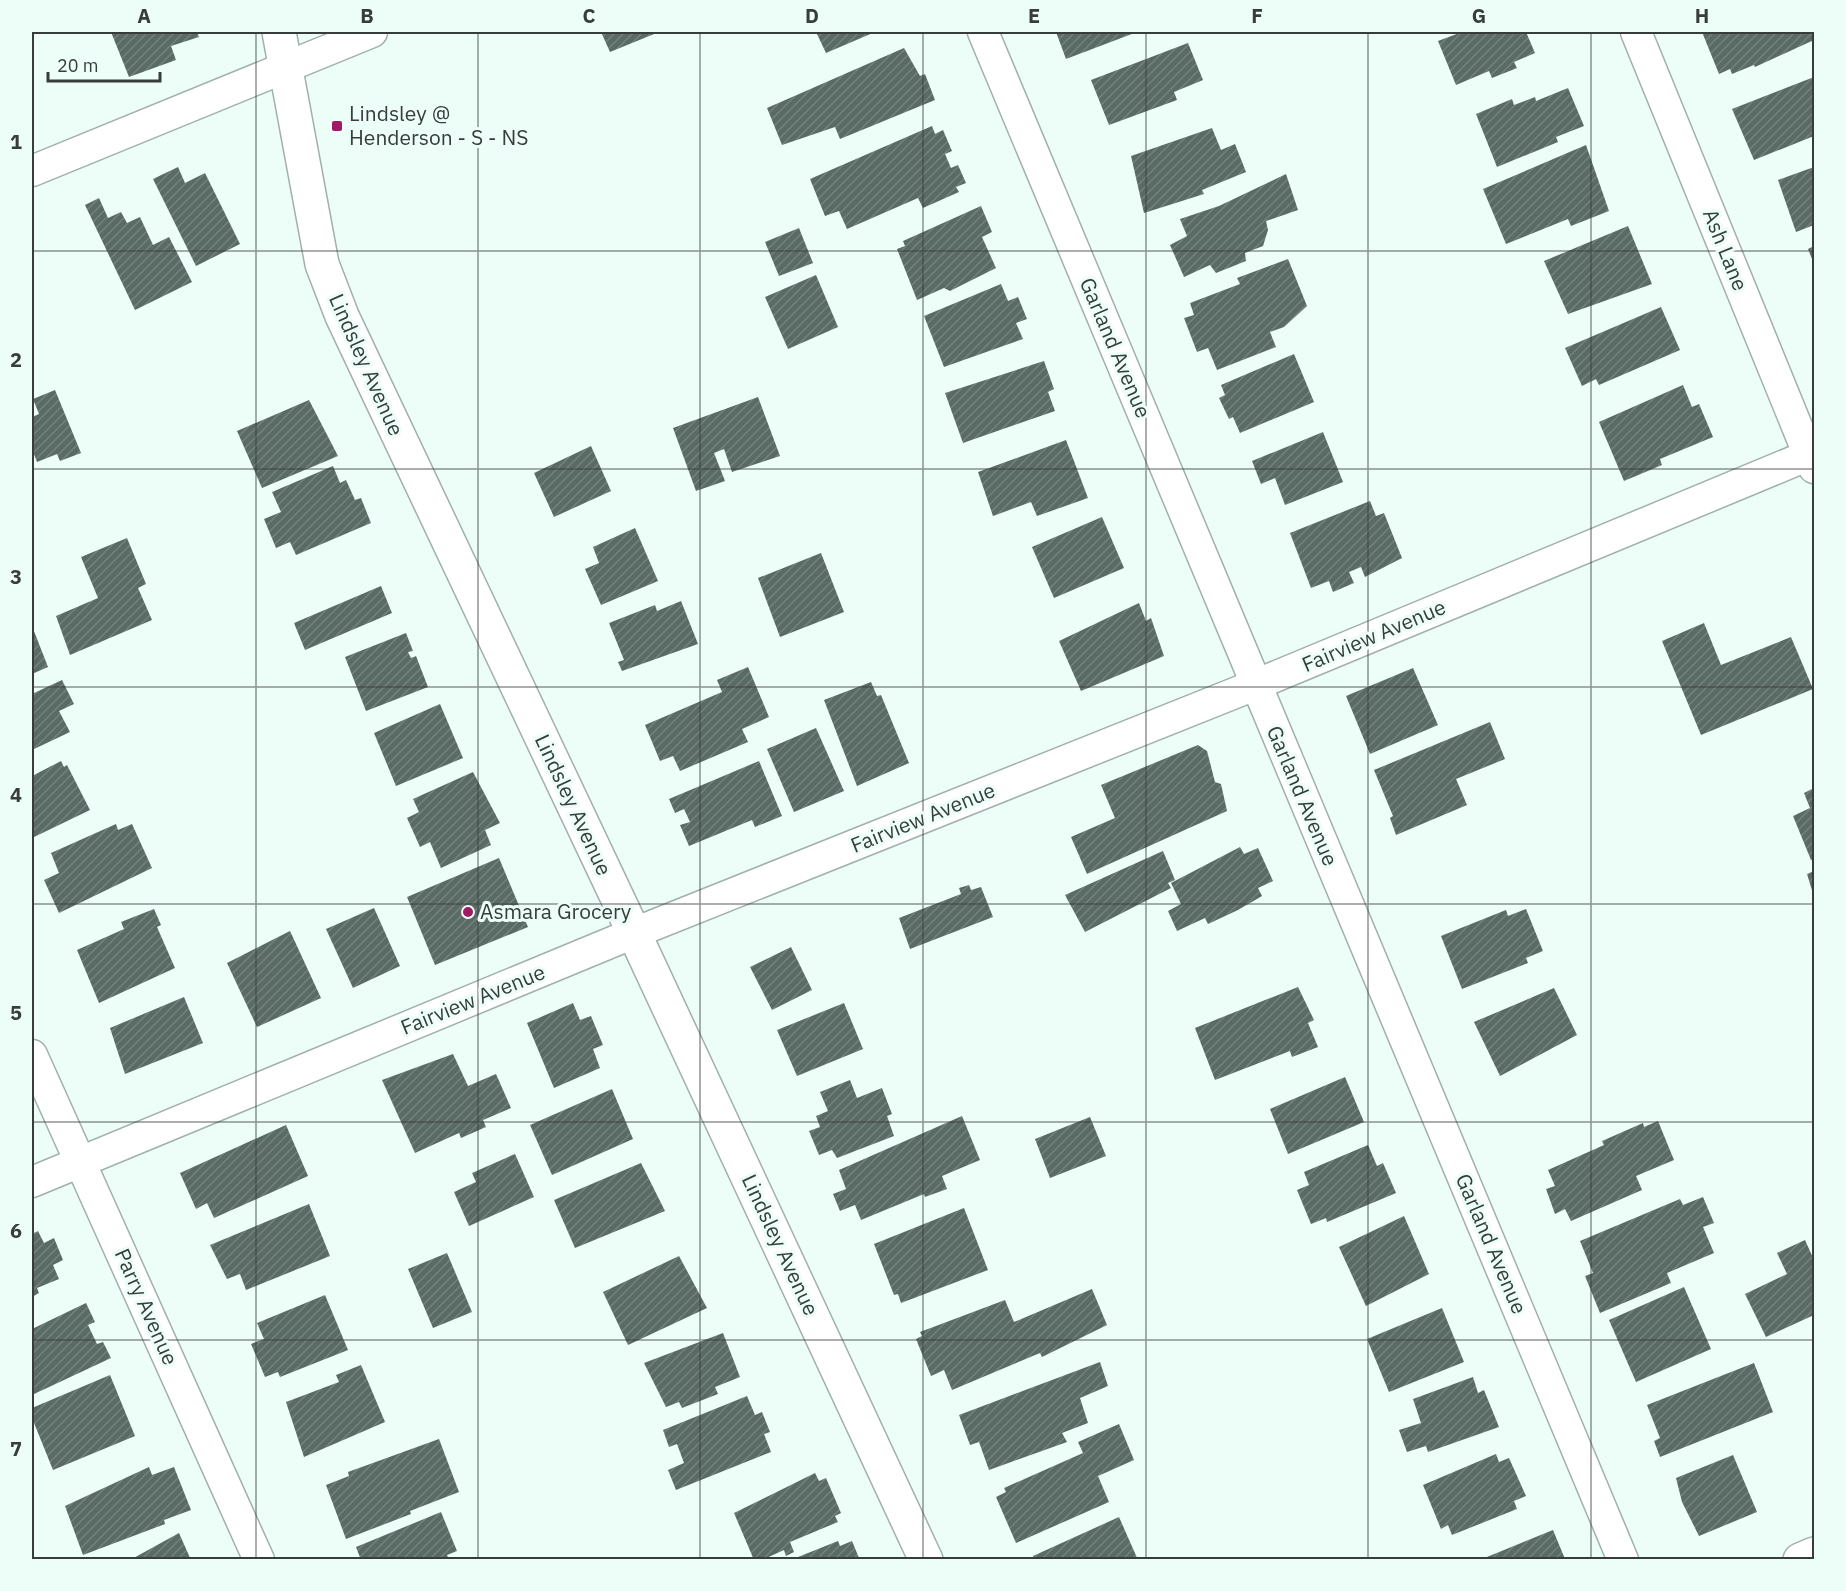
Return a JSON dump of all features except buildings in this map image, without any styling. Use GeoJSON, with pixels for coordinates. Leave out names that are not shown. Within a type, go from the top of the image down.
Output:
{"type":"FeatureCollection","features":[{"type":"Feature","properties":{"kind":"street","name":"Lindsley Avenue"},"geometry":{"type":"LineString","coordinates":[[279,32],[322,264],[342,316],[634,933],[926,1560]]}},
{"type":"Feature","properties":{"kind":"street"},"geometry":{"type":"LineString","coordinates":[[32,171],[372,32]]}},
{"type":"Feature","properties":{"kind":"street","name":"Garland Avenue"},"geometry":{"type":"LineString","coordinates":[[983,32],[1623,1560]]}},
{"type":"Feature","properties":{"kind":"street","name":"Ash Lane"},"geometry":{"type":"LineString","coordinates":[[1636,32],[1813,459]]}},
{"type":"Feature","properties":{"kind":"street","name":"Fairview Avenue"},"geometry":{"type":"LineString","coordinates":[[32,1182],[634,933],[1256,685],[1813,459]]}},
{"type":"Feature","properties":{"kind":"street","name":"Parry Avenue"},"geometry":{"type":"LineString","coordinates":[[32,1055],[260,1560]]}},
{"type":"Feature","properties":{"kind":"street"},"geometry":{"type":"LineString","coordinates":[[1800,1560],[1815,1554]]}},
{"type":"Feature","properties":{"kind":"place","name":"Lindsley @ Henderson - S - NS"},"geometry":{"type":"Point","coordinates":[337,126]}},
{"type":"Feature","properties":{"kind":"place","name":"Asmara Grocery"},"geometry":{"type":"Point","coordinates":[468,912]}}]}
